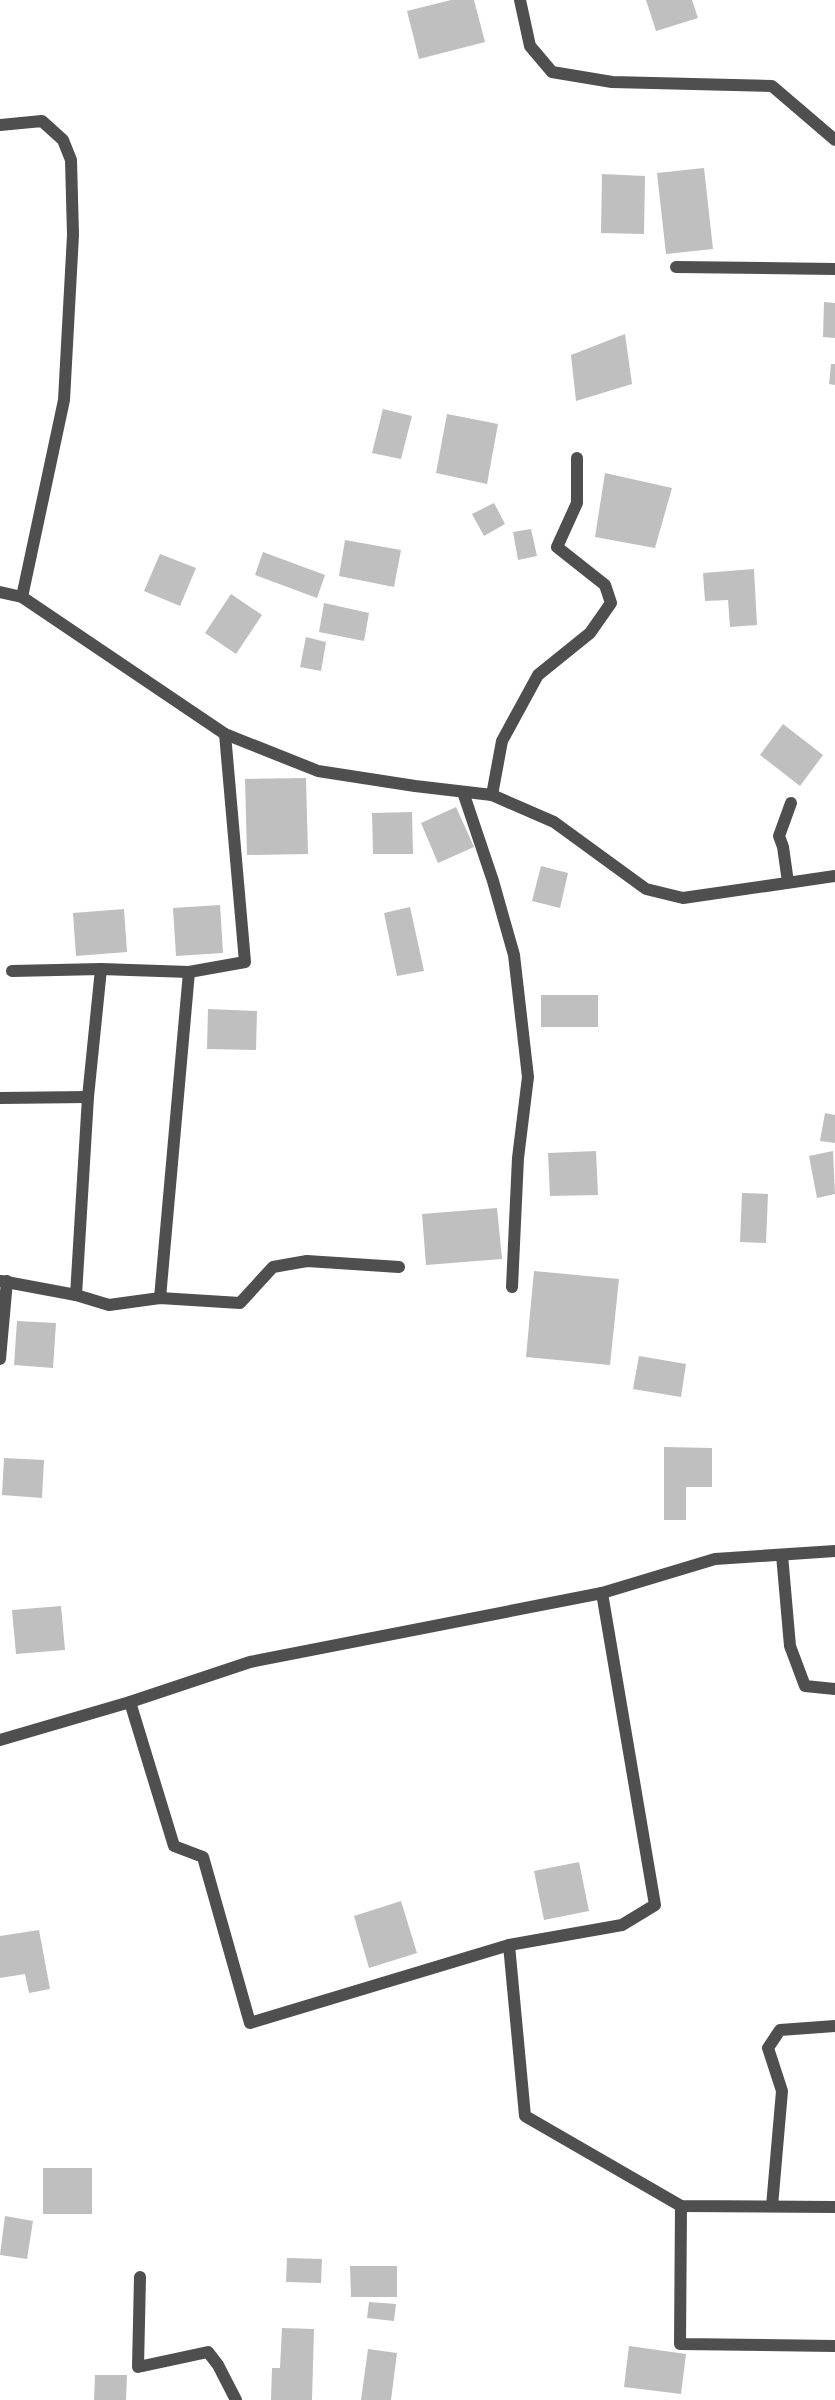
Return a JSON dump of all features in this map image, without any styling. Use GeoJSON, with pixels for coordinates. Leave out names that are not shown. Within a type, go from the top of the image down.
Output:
{"type":"FeatureCollection","features":[{"type":"Feature","properties":{"kind":"street"},"geometry":{"type":"LineString","coordinates":[[520,0],[530,46],[552,72],[612,82],[772,86],[835,140]]}},
{"type":"Feature","properties":{"kind":"street"},"geometry":{"type":"LineString","coordinates":[[0,125],[42,121],[63,140],[71,160],[74,235],[64,400],[22,597]]}},
{"type":"Feature","properties":{"kind":"street"},"geometry":{"type":"LineString","coordinates":[[676,267],[835,269]]}},
{"type":"Feature","properties":{"kind":"street"},"geometry":{"type":"LineString","coordinates":[[492,795],[502,741],[538,675],[590,633],[611,603],[604,585],[557,547],[577,503],[577,458]]}},
{"type":"Feature","properties":{"kind":"street"},"geometry":{"type":"LineString","coordinates":[[0,592],[22,597],[225,734],[318,771],[492,795],[554,822],[646,889],[683,898],[835,876]]}},
{"type":"Feature","properties":{"kind":"street"},"geometry":{"type":"LineString","coordinates":[[12,971],[101,969],[189,972],[245,962],[225,734]]}},
{"type":"Feature","properties":{"kind":"street"},"geometry":{"type":"LineString","coordinates":[[463,792],[493,881],[514,956],[528,1077],[518,1158],[512,1287]]}},
{"type":"Feature","properties":{"kind":"street"},"geometry":{"type":"LineString","coordinates":[[788,882],[783,847],[779,837],[791,803]]}},
{"type":"Feature","properties":{"kind":"street"},"geometry":{"type":"LineString","coordinates":[[76,1295],[88,1097],[101,969]]}},
{"type":"Feature","properties":{"kind":"street"},"geometry":{"type":"LineString","coordinates":[[160,1298],[189,972]]}},
{"type":"Feature","properties":{"kind":"street"},"geometry":{"type":"LineString","coordinates":[[0,1098],[88,1097]]}},
{"type":"Feature","properties":{"kind":"street"},"geometry":{"type":"LineString","coordinates":[[0,1359],[3,1281],[76,1295],[109,1305],[160,1298],[240,1303],[273,1267],[307,1261],[399,1267]]}},
{"type":"Feature","properties":{"kind":"street"},"geometry":{"type":"LineString","coordinates":[[0,1740],[130,1702],[250,1662],[602,1593],[715,1559],[835,1551]]}},
{"type":"Feature","properties":{"kind":"street"},"geometry":{"type":"LineString","coordinates":[[782,1555],[790,1646],[805,1686],[835,1689]]}},
{"type":"Feature","properties":{"kind":"street"},"geometry":{"type":"LineString","coordinates":[[130,1702],[174,1846],[203,1857],[250,2023],[509,1945],[622,1925],[655,1905],[602,1593]]}},
{"type":"Feature","properties":{"kind":"street"},"geometry":{"type":"LineString","coordinates":[[509,1945],[525,2116],[681,2206],[835,2206]]}},
{"type":"Feature","properties":{"kind":"street"},"geometry":{"type":"LineString","coordinates":[[772,2206],[782,2091],[768,2048],[780,2030],[835,2025]]}},
{"type":"Feature","properties":{"kind":"street"},"geometry":{"type":"LineString","coordinates":[[681,2206],[680,2344],[835,2346]]}},
{"type":"Feature","properties":{"kind":"street"},"geometry":{"type":"LineString","coordinates":[[140,2277],[138,2367],[208,2352],[218,2365],[236,2400]]}},
{"type":"Feature","properties":{"kind":"building"},"geometry":{"type":"Polygon","coordinates":[[[451,0],[474,0],[485,42],[419,59],[407,11],[451,0]]]}},
{"type":"Feature","properties":{"kind":"building"},"geometry":{"type":"Polygon","coordinates":[[[646,0],[692,0],[698,18],[656,31],[646,0]]]}},
{"type":"Feature","properties":{"kind":"building"},"geometry":{"type":"Polygon","coordinates":[[[704,168],[713,249],[666,254],[657,173],[704,168]]]}},
{"type":"Feature","properties":{"kind":"building"},"geometry":{"type":"Polygon","coordinates":[[[602,174],[645,176],[644,234],[601,233],[602,174]]]}},
{"type":"Feature","properties":{"kind":"building"},"geometry":{"type":"Polygon","coordinates":[[[824,302],[835,303],[835,338],[823,337],[824,302]]]}},
{"type":"Feature","properties":{"kind":"building"},"geometry":{"type":"Polygon","coordinates":[[[625,334],[632,384],[576,401],[571,355],[625,334]]]}},
{"type":"Feature","properties":{"kind":"building"},"geometry":{"type":"Polygon","coordinates":[[[831,364],[835,364],[835,385],[829,384],[831,364]]]}},
{"type":"Feature","properties":{"kind":"building"},"geometry":{"type":"Polygon","coordinates":[[[383,409],[412,416],[401,459],[372,453],[383,409]]]}},
{"type":"Feature","properties":{"kind":"building"},"geometry":{"type":"Polygon","coordinates":[[[447,414],[498,424],[487,484],[436,473],[447,414]]]}},
{"type":"Feature","properties":{"kind":"building"},"geometry":{"type":"Polygon","coordinates":[[[605,473],[672,488],[655,548],[595,537],[605,473]]]}},
{"type":"Feature","properties":{"kind":"building"},"geometry":{"type":"Polygon","coordinates":[[[494,503],[505,524],[484,536],[472,514],[494,503]]]}},
{"type":"Feature","properties":{"kind":"building"},"geometry":{"type":"Polygon","coordinates":[[[531,529],[537,556],[518,560],[513,532],[531,529]]]}},
{"type":"Feature","properties":{"kind":"building"},"geometry":{"type":"Polygon","coordinates":[[[345,540],[401,550],[394,587],[339,576],[345,540]]]}},
{"type":"Feature","properties":{"kind":"building"},"geometry":{"type":"Polygon","coordinates":[[[263,552],[325,575],[317,598],[255,575],[263,552]]]}},
{"type":"Feature","properties":{"kind":"building"},"geometry":{"type":"Polygon","coordinates":[[[160,554],[196,568],[180,606],[144,591],[160,554]]]}},
{"type":"Feature","properties":{"kind":"building"},"geometry":{"type":"Polygon","coordinates":[[[754,569],[757,625],[730,627],[728,600],[705,601],[703,573],[754,569]]]}},
{"type":"Feature","properties":{"kind":"building"},"geometry":{"type":"Polygon","coordinates":[[[231,594],[262,615],[236,654],[205,633],[231,594]]]}},
{"type":"Feature","properties":{"kind":"building"},"geometry":{"type":"Polygon","coordinates":[[[324,603],[369,613],[364,641],[319,632],[324,603]]]}},
{"type":"Feature","properties":{"kind":"building"},"geometry":{"type":"Polygon","coordinates":[[[306,637],[326,642],[321,671],[300,667],[306,637]]]}},
{"type":"Feature","properties":{"kind":"building"},"geometry":{"type":"Polygon","coordinates":[[[783,724],[823,755],[800,786],[760,755],[783,724]]]}},
{"type":"Feature","properties":{"kind":"building"},"geometry":{"type":"Polygon","coordinates":[[[306,778],[308,854],[247,855],[245,779],[306,778]]]}},
{"type":"Feature","properties":{"kind":"building"},"geometry":{"type":"Polygon","coordinates":[[[456,807],[474,847],[438,863],[421,823],[456,807]]]}},
{"type":"Feature","properties":{"kind":"building"},"geometry":{"type":"Polygon","coordinates":[[[412,812],[413,854],[373,854],[372,813],[412,812]]]}},
{"type":"Feature","properties":{"kind":"building"},"geometry":{"type":"Polygon","coordinates":[[[541,866],[568,873],[560,908],[532,901],[541,866]]]}},
{"type":"Feature","properties":{"kind":"building"},"geometry":{"type":"Polygon","coordinates":[[[220,905],[223,953],[176,956],[173,908],[220,905]]]}},
{"type":"Feature","properties":{"kind":"building"},"geometry":{"type":"Polygon","coordinates":[[[410,907],[424,971],[397,976],[384,913],[410,907]]]}},
{"type":"Feature","properties":{"kind":"building"},"geometry":{"type":"Polygon","coordinates":[[[124,909],[127,952],[76,956],[73,913],[124,909]]]}},
{"type":"Feature","properties":{"kind":"building"},"geometry":{"type":"Polygon","coordinates":[[[541,995],[598,995],[598,1027],[541,1027],[541,995]]]}},
{"type":"Feature","properties":{"kind":"building"},"geometry":{"type":"Polygon","coordinates":[[[208,1009],[257,1011],[256,1050],[207,1049],[208,1009]]]}},
{"type":"Feature","properties":{"kind":"building"},"geometry":{"type":"Polygon","coordinates":[[[825,1113],[835,1115],[835,1143],[820,1141],[825,1113]]]}},
{"type":"Feature","properties":{"kind":"building"},"geometry":{"type":"Polygon","coordinates":[[[596,1151],[598,1195],[550,1196],[548,1153],[596,1151]]]}},
{"type":"Feature","properties":{"kind":"building"},"geometry":{"type":"Polygon","coordinates":[[[833,1151],[835,1194],[817,1198],[809,1156],[833,1151]]]}},
{"type":"Feature","properties":{"kind":"building"},"geometry":{"type":"Polygon","coordinates":[[[742,1193],[768,1194],[766,1243],[740,1242],[742,1193]]]}},
{"type":"Feature","properties":{"kind":"building"},"geometry":{"type":"Polygon","coordinates":[[[497,1208],[502,1259],[426,1265],[422,1214],[497,1208]]]}},
{"type":"Feature","properties":{"kind":"building"},"geometry":{"type":"Polygon","coordinates":[[[534,1271],[619,1279],[610,1365],[526,1357],[534,1271]]]}},
{"type":"Feature","properties":{"kind":"building"},"geometry":{"type":"Polygon","coordinates":[[[17,1321],[56,1323],[53,1368],[14,1365],[17,1321]]]}},
{"type":"Feature","properties":{"kind":"building"},"geometry":{"type":"Polygon","coordinates":[[[639,1356],[686,1364],[681,1397],[633,1389],[639,1356]]]}},
{"type":"Feature","properties":{"kind":"building"},"geometry":{"type":"Polygon","coordinates":[[[664,1447],[712,1448],[712,1487],[686,1487],[686,1520],[664,1520],[664,1447]]]}},
{"type":"Feature","properties":{"kind":"building"},"geometry":{"type":"Polygon","coordinates":[[[4,1458],[44,1460],[42,1498],[2,1495],[4,1458]]]}},
{"type":"Feature","properties":{"kind":"building"},"geometry":{"type":"Polygon","coordinates":[[[61,1606],[65,1650],[16,1654],[12,1610],[61,1606]]]}},
{"type":"Feature","properties":{"kind":"building"},"geometry":{"type":"Polygon","coordinates":[[[579,1862],[589,1911],[544,1920],[534,1871],[579,1862]]]}},
{"type":"Feature","properties":{"kind":"building"},"geometry":{"type":"Polygon","coordinates":[[[401,1901],[417,1953],[369,1968],[354,1916],[401,1901]]]}},
{"type":"Feature","properties":{"kind":"building"},"geometry":{"type":"Polygon","coordinates":[[[39,1930],[50,1989],[29,1993],[25,1974],[0,1978],[0,1936],[39,1930]]]}},
{"type":"Feature","properties":{"kind":"building"},"geometry":{"type":"Polygon","coordinates":[[[43,2168],[92,2168],[92,2214],[43,2214],[43,2168]]]}},
{"type":"Feature","properties":{"kind":"building"},"geometry":{"type":"Polygon","coordinates":[[[5,2216],[33,2221],[27,2259],[0,2255],[5,2216]]]}},
{"type":"Feature","properties":{"kind":"building"},"geometry":{"type":"Polygon","coordinates":[[[287,2258],[322,2259],[321,2283],[286,2282],[287,2258]]]}},
{"type":"Feature","properties":{"kind":"building"},"geometry":{"type":"Polygon","coordinates":[[[350,2266],[397,2266],[397,2297],[351,2297],[350,2266]]]}},
{"type":"Feature","properties":{"kind":"building"},"geometry":{"type":"Polygon","coordinates":[[[369,2302],[396,2304],[394,2321],[367,2318],[369,2302]]]}},
{"type":"Feature","properties":{"kind":"building"},"geometry":{"type":"Polygon","coordinates":[[[282,2328],[314,2329],[312,2400],[271,2400],[272,2368],[280,2368],[282,2328]]]}},
{"type":"Feature","properties":{"kind":"building"},"geometry":{"type":"Polygon","coordinates":[[[629,2346],[686,2354],[681,2394],[624,2387],[629,2346]]]}},
{"type":"Feature","properties":{"kind":"building"},"geometry":{"type":"Polygon","coordinates":[[[368,2349],[397,2353],[391,2400],[361,2400],[368,2349]]]}},
{"type":"Feature","properties":{"kind":"building"},"geometry":{"type":"Polygon","coordinates":[[[95,2375],[127,2375],[126,2400],[94,2400],[95,2375]]]}}]}
